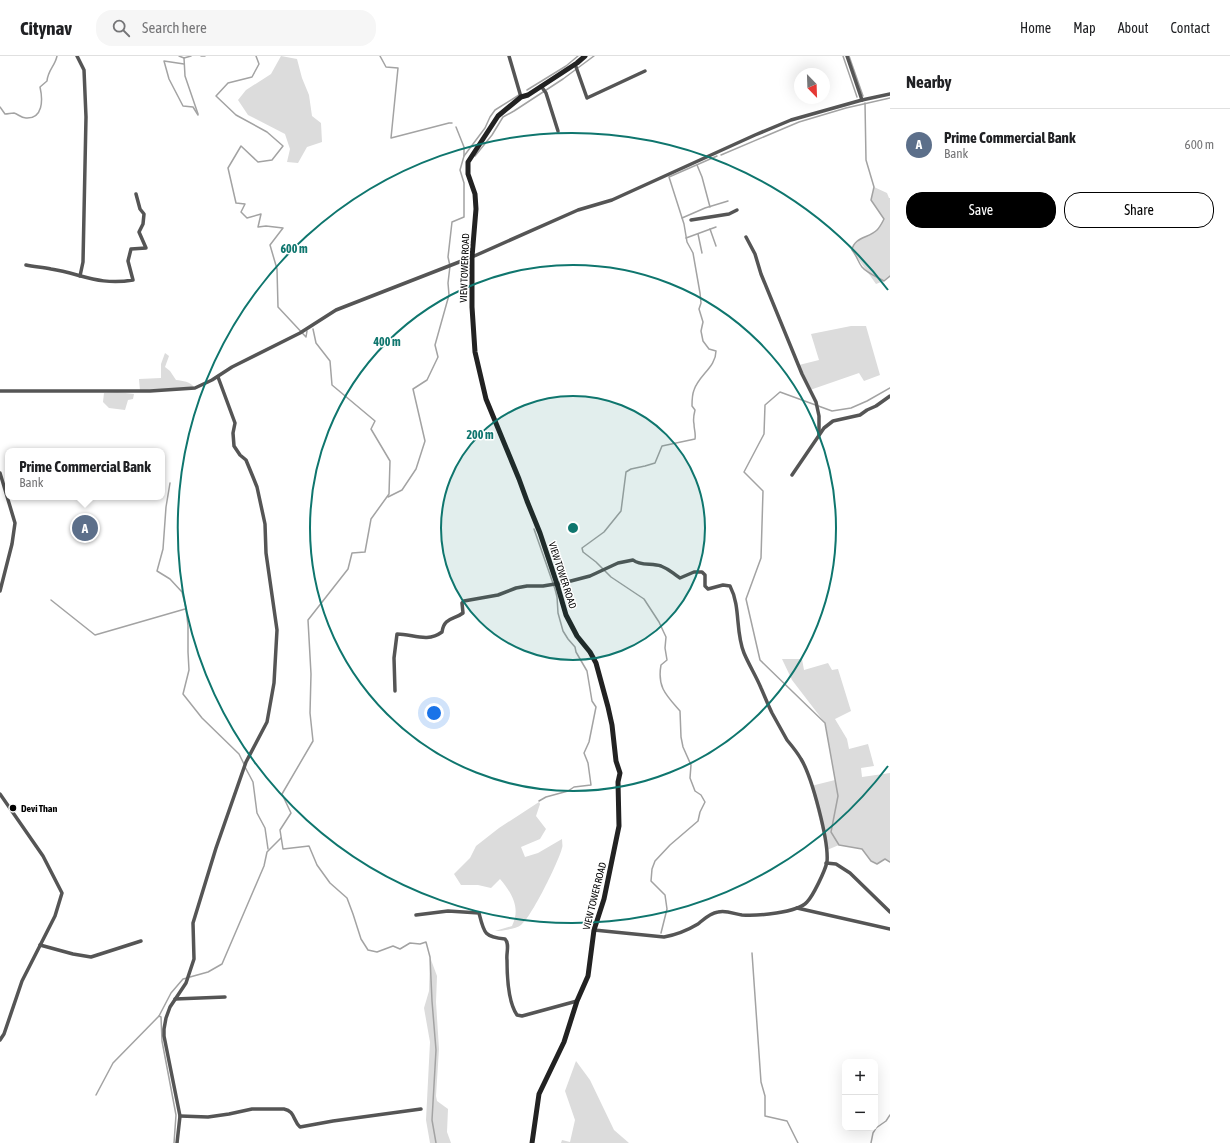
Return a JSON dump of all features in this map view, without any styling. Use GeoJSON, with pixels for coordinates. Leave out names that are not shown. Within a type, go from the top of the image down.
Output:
{"type":"FeatureCollection","features":[{"type":"Feature","properties":{"kind":"street"},"geometry":{"type":"LineString","coordinates":[[77,56],[84,70],[86,117],[83,262],[80,276]]}},
{"type":"Feature","properties":{"kind":"street"},"geometry":{"type":"LineString","coordinates":[[509,56],[521,97]]}},
{"type":"Feature","properties":{"kind":"street","name":"VIEW TOWER ROAD"},"geometry":{"type":"LineString","coordinates":[[532,1143],[539,1094],[564,1042],[577,1002],[588,976],[594,930],[604,899],[619,826],[618,782],[620,773],[616,761],[612,725],[596,664],[590,652],[577,636],[566,615],[557,584],[519,479],[486,399],[475,352],[472,307],[472,256],[476,209],[475,194],[468,174],[468,162],[498,116],[521,97],[528,95],[585,56]]}},
{"type":"Feature","properties":{"kind":"street"},"geometry":{"type":"LineString","coordinates":[[847,56],[862,100]]}},
{"type":"Feature","properties":{"kind":"street"},"geometry":{"type":"LineString","coordinates":[[575,64],[587,98],[645,71]]}},
{"type":"Feature","properties":{"kind":"street"},"geometry":{"type":"LineString","coordinates":[[541,86],[546,93],[558,131]]}},
{"type":"Feature","properties":{"kind":"street"},"geometry":{"type":"LineString","coordinates":[[0,392],[150,391],[194,388],[218,377],[232,368],[300,333],[336,310],[472,256],[578,210],[612,200],[791,120],[862,100],[890,94]]}},
{"type":"Feature","properties":{"kind":"street"},"geometry":{"type":"LineString","coordinates":[[26,265],[37,268],[51,269],[95,280],[120,283],[134,280],[128,261],[131,249],[146,248],[139,232],[143,224],[144,214],[140,210],[136,194]]}},
{"type":"Feature","properties":{"kind":"street"},"geometry":{"type":"LineString","coordinates":[[691,220],[729,214],[737,210]]}},
{"type":"Feature","properties":{"kind":"street"},"geometry":{"type":"LineString","coordinates":[[746,237],[755,254],[761,274],[802,374],[816,402],[819,416],[819,435]]}},
{"type":"Feature","properties":{"kind":"street"},"geometry":{"type":"LineString","coordinates":[[177,1143],[180,1116],[164,1029],[166,1018],[170,1007],[188,979],[194,959],[193,923],[216,848],[246,762],[267,722],[274,683],[277,630],[266,553],[265,524],[257,487],[246,460],[240,455],[234,446],[233,433],[235,423],[218,377]]}},
{"type":"Feature","properties":{"kind":"street"},"geometry":{"type":"LineString","coordinates":[[792,475],[819,435],[830,423],[860,415],[890,396]]}},
{"type":"Feature","properties":{"kind":"street"},"geometry":{"type":"LineString","coordinates":[[0,473],[5,490]]}},
{"type":"Feature","properties":{"kind":"street"},"geometry":{"type":"LineString","coordinates":[[0,591],[12,544],[15,523],[8,500]]}},
{"type":"Feature","properties":{"kind":"street"},"geometry":{"type":"LineString","coordinates":[[395,691],[394,658],[397,634],[417,638],[431,637],[442,632],[443,625],[446,621],[463,613],[462,603],[464,601],[498,595],[516,588],[557,584],[590,576],[618,563],[633,560],[638,564],[654,564],[670,570],[680,578],[694,572],[702,572],[705,575],[705,586],[708,589],[723,585],[730,586],[737,602],[740,642],[744,652],[762,688],[768,706],[787,740],[802,760],[808,774],[821,819],[827,850],[826,863],[822,876],[808,902],[796,908],[767,913],[741,915],[733,912],[719,912],[709,915],[696,925],[672,936],[664,937],[594,930]]}},
{"type":"Feature","properties":{"kind":"street"},"geometry":{"type":"LineString","coordinates":[[0,794],[43,856],[62,893],[55,916],[22,981],[4,1034],[0,1040]]}},
{"type":"Feature","properties":{"kind":"street"},"geometry":{"type":"LineString","coordinates":[[826,863],[836,864],[850,873],[890,912]]}},
{"type":"Feature","properties":{"kind":"street"},"geometry":{"type":"LineString","coordinates":[[796,908],[890,929]]}},
{"type":"Feature","properties":{"kind":"street"},"geometry":{"type":"LineString","coordinates":[[416,915],[448,911],[480,913],[483,926],[487,934],[491,937],[505,939],[507,941],[510,998],[513,1010],[517,1015],[522,1016],[577,1002]]}},
{"type":"Feature","properties":{"kind":"street"},"geometry":{"type":"LineString","coordinates":[[40,945],[73,954],[91,957],[141,941]]}},
{"type":"Feature","properties":{"kind":"street"},"geometry":{"type":"LineString","coordinates":[[175,999],[226,997]]}},
{"type":"Feature","properties":{"kind":"street"},"geometry":{"type":"LineString","coordinates":[[180,1116],[229,1114],[252,1109],[284,1109],[291,1112],[297,1125],[300,1127],[421,1109]]}},
{"type":"Feature","properties":{"kind":"shaded area"},"geometry":{"type":"Polygon","coordinates":[[[281,56],[297,59],[302,78],[309,95],[312,116],[321,123],[322,142],[307,147],[298,163],[287,162],[290,149],[285,134],[248,115],[238,100],[246,90],[271,74],[281,56]]]}},
{"type":"Feature","properties":{"kind":"shaded area"},"geometry":{"type":"Polygon","coordinates":[[[874,187],[887,193],[890,198],[890,276],[884,281],[876,284],[852,250],[853,246],[859,240],[874,233],[884,219],[871,200],[874,187]]]}},
{"type":"Feature","properties":{"kind":"shaded area"},"geometry":{"type":"Polygon","coordinates":[[[851,326],[866,326],[880,375],[864,381],[859,373],[810,390],[799,365],[819,360],[811,334],[851,326]]]}},
{"type":"Feature","properties":{"kind":"shaded area"},"geometry":{"type":"Polygon","coordinates":[[[165,353],[169,356],[165,367],[170,371],[176,380],[189,383],[195,388],[140,391],[139,379],[161,378],[161,364],[165,353]]]}},
{"type":"Feature","properties":{"kind":"shaded area"},"geometry":{"type":"Polygon","coordinates":[[[117,392],[134,394],[133,399],[128,400],[125,410],[109,408],[103,402],[104,393],[117,392]]]}},
{"type":"Feature","properties":{"kind":"shaded area"},"geometry":{"type":"Polygon","coordinates":[[[782,659],[802,659],[804,670],[828,663],[832,670],[838,669],[851,711],[835,719],[847,739],[849,749],[868,744],[874,766],[861,768],[862,777],[890,773],[890,862],[885,859],[877,864],[871,861],[862,849],[839,845],[827,850],[811,786],[835,780],[825,723],[792,680],[782,659]]]}},
{"type":"Feature","properties":{"kind":"shaded area"},"geometry":{"type":"Polygon","coordinates":[[[539,802],[540,804],[536,816],[546,829],[540,839],[521,847],[525,857],[538,853],[562,839],[560,855],[544,889],[526,920],[516,928],[495,931],[512,926],[515,919],[516,913],[514,901],[504,884],[500,879],[491,888],[478,885],[461,885],[454,874],[470,858],[476,846],[499,828],[539,802]]]}},
{"type":"Feature","properties":{"kind":"shaded area"},"geometry":{"type":"Polygon","coordinates":[[[430,957],[437,976],[436,1002],[439,1049],[436,1096],[437,1101],[448,1109],[447,1132],[451,1143],[430,1143],[426,1120],[430,1042],[424,1008],[429,991],[430,957]]]}},
{"type":"Feature","properties":{"kind":"shaded area"},"geometry":{"type":"Polygon","coordinates":[[[576,1061],[590,1080],[614,1130],[629,1143],[561,1143],[562,1140],[570,1142],[575,1120],[565,1091],[576,1061]]]}},
{"type":"Feature","properties":{"kind":"waterway"},"geometry":{"type":"LineString","coordinates":[[0,107],[5,114],[14,113],[26,118],[36,115],[39,112],[41,103],[40,87],[47,81],[57,56]]}},
{"type":"Feature","properties":{"kind":"waterway"},"geometry":{"type":"LineString","coordinates":[[179,56],[184,58],[191,56]]}},
{"type":"Feature","properties":{"kind":"waterway"},"geometry":{"type":"LineString","coordinates":[[256,56],[259,64],[252,77],[228,83],[216,96],[236,115],[267,132],[283,146],[272,160],[258,162],[241,146],[228,168],[236,203],[245,204],[241,212],[247,218],[261,214],[258,227],[266,226],[283,228],[270,245],[277,269],[278,307],[306,337],[307,331]]}},
{"type":"Feature","properties":{"kind":"waterway"},"geometry":{"type":"LineString","coordinates":[[380,56],[386,67],[398,68],[391,138],[452,123]]}},
{"type":"Feature","properties":{"kind":"waterway"},"geometry":{"type":"LineString","coordinates":[[527,90],[566,66],[578,56]]}},
{"type":"Feature","properties":{"kind":"waterway"},"geometry":{"type":"LineString","coordinates":[[475,156],[492,135],[503,117],[563,79],[594,56]]}},
{"type":"Feature","properties":{"kind":"waterway"},"geometry":{"type":"LineString","coordinates":[[843,56],[857,97]]}},
{"type":"Feature","properties":{"kind":"waterway"},"geometry":{"type":"LineString","coordinates":[[849,56],[863,96]]}},
{"type":"Feature","properties":{"kind":"waterway"},"geometry":{"type":"LineString","coordinates":[[184,58],[185,76],[198,114]]}},
{"type":"Feature","properties":{"kind":"waterway"},"geometry":{"type":"LineString","coordinates":[[184,64],[164,61],[169,79],[183,106],[193,107],[198,115]]}},
{"type":"Feature","properties":{"kind":"waterway"},"geometry":{"type":"LineString","coordinates":[[388,497],[402,490],[416,469],[425,441],[413,389],[427,380],[438,357],[435,345],[449,295],[448,283],[450,266],[448,257],[452,222],[464,217],[464,183],[460,170],[464,156],[485,128],[495,110],[519,95]]}},
{"type":"Feature","properties":{"kind":"waterway"},"geometry":{"type":"LineString","coordinates":[[721,155],[799,122],[846,108],[890,98]]}},
{"type":"Feature","properties":{"kind":"waterway"},"geometry":{"type":"LineString","coordinates":[[865,103],[866,160],[874,187],[871,200],[884,219],[874,233],[859,240],[853,246],[852,250],[864,269],[872,275],[884,281],[890,276]]}},
{"type":"Feature","properties":{"kind":"waterway"},"geometry":{"type":"LineString","coordinates":[[456,127],[464,147],[464,156]]}},
{"type":"Feature","properties":{"kind":"waterway"},"geometry":{"type":"LineString","coordinates":[[661,933],[667,909],[665,895],[651,881],[652,869],[655,861],[670,845],[698,821],[700,812],[705,802],[701,795],[695,791],[690,778],[691,765],[683,747],[680,711],[667,695],[660,679],[661,665],[667,660],[665,648],[666,637],[659,622],[644,599],[611,577],[583,552],[582,548],[604,532],[621,511],[626,472],[631,469],[655,463],[662,446],[695,439],[695,410],[692,406],[693,394],[696,385],[713,362],[716,351],[709,349],[703,341],[701,331],[703,322],[699,309],[701,303],[700,293],[693,253],[687,242],[684,224],[669,177],[717,156]]}},
{"type":"Feature","properties":{"kind":"waterway"},"geometry":{"type":"LineString","coordinates":[[697,165],[702,177],[710,207]]}},
{"type":"Feature","properties":{"kind":"waterway"},"geometry":{"type":"LineString","coordinates":[[682,218],[705,208],[728,201]]}},
{"type":"Feature","properties":{"kind":"waterway"},"geometry":{"type":"LineString","coordinates":[[686,238],[716,227]]}},
{"type":"Feature","properties":{"kind":"waterway"},"geometry":{"type":"LineString","coordinates":[[710,229],[716,246]]}},
{"type":"Feature","properties":{"kind":"waterway"},"geometry":{"type":"LineString","coordinates":[[698,234],[702,253]]}},
{"type":"Feature","properties":{"kind":"waterway"},"geometry":{"type":"LineString","coordinates":[[313,329],[316,343],[330,361],[332,385],[375,421],[371,429],[390,461],[389,494],[371,519],[365,552],[352,553],[348,569],[308,620],[311,674],[310,713],[313,741],[282,794],[291,813],[280,830],[283,849],[309,846],[317,865],[330,883],[347,898],[361,939],[368,950],[377,952],[393,946],[400,949],[410,943],[420,944],[426,942],[430,957],[436,1050],[432,1120],[436,1143]]}},
{"type":"Feature","properties":{"kind":"waterway"},"geometry":{"type":"LineString","coordinates":[[890,388],[851,408],[832,411],[780,392],[765,405],[764,434],[744,472],[763,491],[761,558],[746,599],[760,660],[825,723],[838,796],[831,832],[839,845],[862,849],[871,861],[877,864],[885,859],[890,862]]}},
{"type":"Feature","properties":{"kind":"waterway"},"geometry":{"type":"LineString","coordinates":[[170,483],[166,507],[163,549],[157,571],[170,579],[182,592],[186,608],[189,670],[183,694],[202,718],[239,754],[244,764]]}},
{"type":"Feature","properties":{"kind":"waterway"},"geometry":{"type":"LineString","coordinates":[[534,529],[555,589],[558,613],[563,631],[575,647],[576,652],[587,671],[592,701],[596,707],[589,742],[584,753],[588,763],[591,785],[574,787],[568,791],[546,797],[539,801]]}},
{"type":"Feature","properties":{"kind":"waterway"},"geometry":{"type":"LineString","coordinates":[[51,600],[95,635],[185,609]]}},
{"type":"Feature","properties":{"kind":"waterway"},"geometry":{"type":"LineString","coordinates":[[245,767],[253,782],[257,813],[265,828],[268,849]]}},
{"type":"Feature","properties":{"kind":"waterway"},"geometry":{"type":"LineString","coordinates":[[190,977],[208,972],[222,964],[264,866],[267,852],[281,838]]}},
{"type":"Feature","properties":{"kind":"waterway"},"geometry":{"type":"LineString","coordinates":[[752,953],[761,1082],[765,1096],[765,1116],[787,1121],[798,1143]]}},
{"type":"Feature","properties":{"kind":"waterway"},"geometry":{"type":"LineString","coordinates":[[96,1095],[113,1063],[159,1016],[171,993],[183,979],[187,978]]}},
{"type":"Feature","properties":{"kind":"waterway"},"geometry":{"type":"LineString","coordinates":[[159,1016],[161,1017],[162,1041],[176,1115],[174,1143]]}},
{"type":"Feature","properties":{"kind":"waterway"},"geometry":{"type":"LineString","coordinates":[[871,1143],[873,1133],[876,1128],[886,1121],[890,1115]]}},
{"type":"Feature","properties":{"kind":"place","name":"Prime Commercial Bank"},"geometry":{"type":"Point","coordinates":[85,528]}},
{"type":"Feature","properties":{"kind":"place","name":"Devi Than"},"geometry":{"type":"Point","coordinates":[13,808]}}]}
